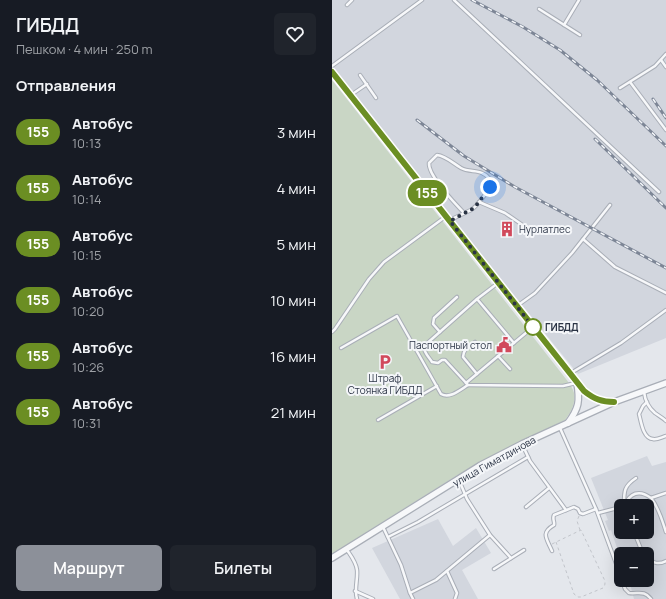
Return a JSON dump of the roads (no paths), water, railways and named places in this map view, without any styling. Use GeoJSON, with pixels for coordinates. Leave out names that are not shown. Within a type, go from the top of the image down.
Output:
{"type":"FeatureCollection","features":[{"type":"Feature","properties":{"kind":"street"},"geometry":{"type":"LineString","coordinates":[[332,72],[584,391],[591,397],[604,402],[614,402]]}},
{"type":"Feature","properties":{"kind":"street"},"geometry":{"type":"LineString","coordinates":[[567,424],[578,407],[579,396],[577,382]]}},
{"type":"Feature","properties":{"kind":"street","name":"улица Гиматдинова"},"geometry":{"type":"LineString","coordinates":[[332,558],[482,465],[522,444],[560,428],[614,402],[666,383]]}},
{"type":"Feature","properties":{"kind":"lane"},"geometry":{"type":"LineString","coordinates":[[347,5],[352,0]]}},
{"type":"Feature","properties":{"kind":"lane"},"geometry":{"type":"LineString","coordinates":[[332,66],[422,0]]}},
{"type":"Feature","properties":{"kind":"lane"},"geometry":{"type":"LineString","coordinates":[[454,0],[659,192]]}},
{"type":"Feature","properties":{"kind":"lane"},"geometry":{"type":"LineString","coordinates":[[564,25],[579,0]]}},
{"type":"Feature","properties":{"kind":"lane"},"geometry":{"type":"LineString","coordinates":[[539,9],[580,35]]}},
{"type":"Feature","properties":{"kind":"lane"},"geometry":{"type":"LineString","coordinates":[[620,88],[655,66],[666,54]]}},
{"type":"Feature","properties":{"kind":"lane"},"geometry":{"type":"LineString","coordinates":[[661,60],[666,67]]}},
{"type":"Feature","properties":{"kind":"lane"},"geometry":{"type":"LineString","coordinates":[[360,75],[376,98]]}},
{"type":"Feature","properties":{"kind":"lane"},"geometry":{"type":"LineString","coordinates":[[630,82],[666,130]]}},
{"type":"Feature","properties":{"kind":"lane"},"geometry":{"type":"LineString","coordinates":[[351,95],[366,84]]}},
{"type":"Feature","properties":{"kind":"lane"},"geometry":{"type":"LineString","coordinates":[[332,332],[369,278],[384,262],[448,218],[464,213],[474,208],[490,187],[489,178],[481,172],[461,168],[439,155],[435,156],[429,163],[429,168],[435,179],[464,213]]}},
{"type":"Feature","properties":{"kind":"lane"},"geometry":{"type":"LineString","coordinates":[[479,202],[505,212],[524,226]]}},
{"type":"Feature","properties":{"kind":"lane"},"geometry":{"type":"LineString","coordinates":[[517,306],[535,293],[572,253],[610,205]]}},
{"type":"Feature","properties":{"kind":"lane"},"geometry":{"type":"LineString","coordinates":[[583,239],[615,267],[666,293]]}},
{"type":"Feature","properties":{"kind":"lane"},"geometry":{"type":"LineString","coordinates":[[498,282],[424,346],[423,350],[433,362],[438,363],[445,360],[467,384],[563,386],[577,382]]}},
{"type":"Feature","properties":{"kind":"lane"},"geometry":{"type":"LineString","coordinates":[[440,332],[433,324],[434,318],[457,297]]}},
{"type":"Feature","properties":{"kind":"lane"},"geometry":{"type":"LineString","coordinates":[[477,299],[514,343]]}},
{"type":"Feature","properties":{"kind":"lane"},"geometry":{"type":"LineString","coordinates":[[570,374],[621,343],[666,310]]}},
{"type":"Feature","properties":{"kind":"lane"},"geometry":{"type":"LineString","coordinates":[[341,348],[398,316],[441,394],[447,396],[467,384],[533,327]]}},
{"type":"Feature","properties":{"kind":"lane"},"geometry":{"type":"LineString","coordinates":[[475,342],[465,350],[463,357],[477,374]]}},
{"type":"Feature","properties":{"kind":"lane"},"geometry":{"type":"LineString","coordinates":[[498,356],[510,369]]}},
{"type":"Feature","properties":{"kind":"lane"},"geometry":{"type":"LineString","coordinates":[[378,420],[437,386]]}},
{"type":"Feature","properties":{"kind":"lane"},"geometry":{"type":"LineString","coordinates":[[644,391],[647,402],[655,412],[666,421]]}},
{"type":"Feature","properties":{"kind":"lane"},"geometry":{"type":"LineString","coordinates":[[647,402],[639,414],[644,432],[648,438],[653,439],[666,436]]}},
{"type":"Feature","properties":{"kind":"lane"},"geometry":{"type":"LineString","coordinates":[[662,417],[666,415]]}},
{"type":"Feature","properties":{"kind":"lane"},"geometry":{"type":"LineString","coordinates":[[560,428],[596,509],[614,557]]}},
{"type":"Feature","properties":{"kind":"lane"},"geometry":{"type":"LineString","coordinates":[[522,444],[528,457],[566,510]]}},
{"type":"Feature","properties":{"kind":"lane"},"geometry":{"type":"LineString","coordinates":[[388,537],[418,522],[528,457]]}},
{"type":"Feature","properties":{"kind":"lane"},"geometry":{"type":"LineString","coordinates":[[624,499],[625,489],[631,481],[636,478]]}},
{"type":"Feature","properties":{"kind":"lane"},"geometry":{"type":"LineString","coordinates":[[459,479],[465,495],[490,535],[511,558]]}},
{"type":"Feature","properties":{"kind":"lane"},"geometry":{"type":"LineString","coordinates":[[526,507],[550,488]]}},
{"type":"Feature","properties":{"kind":"lane"},"geometry":{"type":"LineString","coordinates":[[627,499],[635,493],[646,494],[651,498],[656,504],[660,513],[666,532]]}},
{"type":"Feature","properties":{"kind":"lane"},"geometry":{"type":"LineString","coordinates":[[651,498],[666,493]]}},
{"type":"Feature","properties":{"kind":"lane"},"geometry":{"type":"LineString","coordinates":[[552,551],[545,534],[549,527],[554,525],[554,515],[574,507],[583,514],[596,509]]}},
{"type":"Feature","properties":{"kind":"lane"},"geometry":{"type":"LineString","coordinates":[[598,514],[614,509]]}},
{"type":"Feature","properties":{"kind":"lane"},"geometry":{"type":"LineString","coordinates":[[383,527],[401,565],[413,599]]}},
{"type":"Feature","properties":{"kind":"lane"},"geometry":{"type":"LineString","coordinates":[[410,593],[436,580],[490,535]]}},
{"type":"Feature","properties":{"kind":"lane"},"geometry":{"type":"LineString","coordinates":[[347,549],[356,566],[357,573],[355,591],[357,599]]}},
{"type":"Feature","properties":{"kind":"lane"},"geometry":{"type":"LineString","coordinates":[[494,569],[524,550]]}},
{"type":"Feature","properties":{"kind":"lane"},"geometry":{"type":"LineString","coordinates":[[654,563],[659,564],[666,561]]}},
{"type":"Feature","properties":{"kind":"lane"},"geometry":{"type":"LineString","coordinates":[[447,571],[457,593],[455,599]]}},
{"type":"Feature","properties":{"kind":"lane"},"geometry":{"type":"LineString","coordinates":[[625,587],[627,591],[632,593],[644,593],[651,599]]}},
{"type":"Feature","properties":{"kind":"lane"},"geometry":{"type":"LineString","coordinates":[[355,591],[373,599]]}},
{"type":"Feature","properties":{"kind":"railway"},"geometry":{"type":"LineString","coordinates":[[472,0],[523,27],[560,50],[597,80],[666,146]]}},
{"type":"Feature","properties":{"kind":"railway"},"geometry":{"type":"LineString","coordinates":[[653,99],[666,118]]}},
{"type":"Feature","properties":{"kind":"railway"},"geometry":{"type":"LineString","coordinates":[[417,120],[464,156],[515,187],[666,268]]}},
{"type":"Feature","properties":{"kind":"railway"},"geometry":{"type":"LineString","coordinates":[[595,139],[666,208]]}},
{"type":"Feature","properties":{"kind":"place","name":"Нурлатлес"},"geometry":{"type":"Point","coordinates":[507,229]}},
{"type":"Feature","properties":{"kind":"place","name":"ГИБДД"},"geometry":{"type":"Point","coordinates":[533,327]}},
{"type":"Feature","properties":{"kind":"place","name":"Паспортный стол"},"geometry":{"type":"Point","coordinates":[504,345]}},
{"type":"Feature","properties":{"kind":"place","name":"Штраф Стоянка ГИБДД"},"geometry":{"type":"Point","coordinates":[385,362]}}]}
